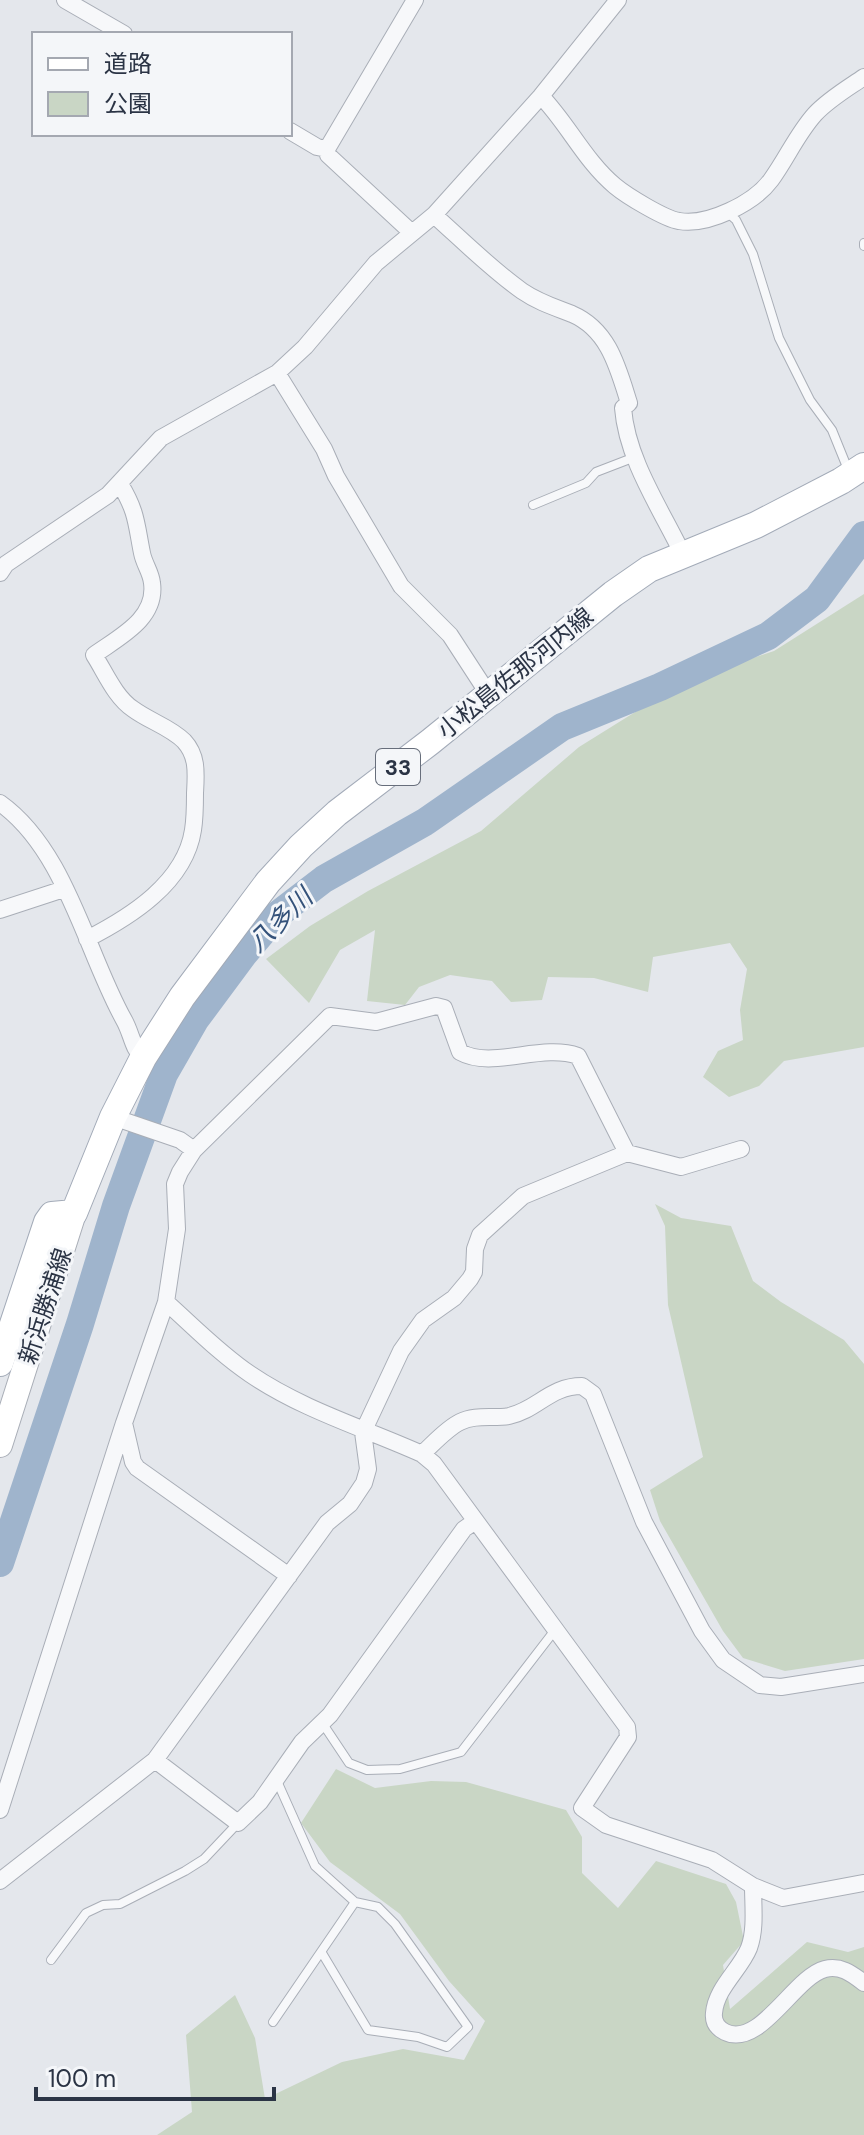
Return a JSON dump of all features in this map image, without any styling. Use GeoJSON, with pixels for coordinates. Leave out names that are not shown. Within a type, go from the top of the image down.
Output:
{"type":"FeatureCollection","features":[{"type":"Feature","properties":{"kind":"main road","name":"小松島佐那河内線"},"geometry":{"type":"LineString","coordinates":[[74,1213],[143,1058],[182,997],[268,882],[301,846],[337,813],[613,594],[649,569],[756,525],[857,470]]}},
{"type":"Feature","properties":{"kind":"main road"},"geometry":{"type":"LineString","coordinates":[[0,1363],[47,1222],[52,1215],[74,1213]]}},
{"type":"Feature","properties":{"kind":"main road","name":"新浜勝浦線"},"geometry":{"type":"LineString","coordinates":[[0,1445],[74,1213]]}},
{"type":"Feature","properties":{"kind":"street"},"geometry":{"type":"LineString","coordinates":[[65,0],[121,32]]}},
{"type":"Feature","properties":{"kind":"street"},"geometry":{"type":"LineString","coordinates":[[411,232],[328,155],[327,149],[415,0]]}},
{"type":"Feature","properties":{"kind":"street"},"geometry":{"type":"LineString","coordinates":[[2,566],[108,495],[161,438],[277,373],[305,347],[376,263],[434,215],[541,96],[618,0]]}},
{"type":"Feature","properties":{"kind":"street"},"geometry":{"type":"LineString","coordinates":[[541,96],[617,188],[676,221],[695,222],[727,211],[759,193],[771,181],[817,111],[864,77]]}},
{"type":"Feature","properties":{"kind":"street"},"geometry":{"type":"LineString","coordinates":[[292,132],[317,147],[327,149]]}},
{"type":"Feature","properties":{"kind":"street"},"geometry":{"type":"LineString","coordinates":[[434,215],[520,290],[544,305],[574,315],[593,327],[606,342],[615,359],[629,403],[623,408],[624,423],[635,456],[683,555]]}},
{"type":"Feature","properties":{"kind":"street"},"geometry":{"type":"LineString","coordinates":[[277,373],[401,586],[455,642],[489,695]]}},
{"type":"Feature","properties":{"kind":"street"},"geometry":{"type":"LineString","coordinates":[[87,939],[123,921],[148,901],[185,856],[193,831],[197,768],[193,754],[184,741],[172,732],[130,708],[94,655],[137,624],[147,611],[153,595],[152,579],[143,556],[134,508],[120,484]]}},
{"type":"Feature","properties":{"kind":"street"},"geometry":{"type":"LineString","coordinates":[[0,803],[35,839],[51,862],[109,994],[128,1027],[135,1051],[143,1058]]}},
{"type":"Feature","properties":{"kind":"street"},"geometry":{"type":"LineString","coordinates":[[0,910],[64,889]]}},
{"type":"Feature","properties":{"kind":"street"},"geometry":{"type":"LineString","coordinates":[[0,1810],[166,1302],[177,1229],[175,1184],[194,1150],[330,1016],[376,1022],[436,1006],[444,1008],[460,1052],[469,1057],[546,1050],[578,1056],[627,1153]]}},
{"type":"Feature","properties":{"kind":"street"},"geometry":{"type":"LineString","coordinates":[[118,1118],[180,1140],[194,1150]]}},
{"type":"Feature","properties":{"kind":"street"},"geometry":{"type":"LineString","coordinates":[[0,1881],[155,1760],[327,1523],[350,1504],[364,1483],[368,1469],[363,1432],[401,1351],[423,1320],[454,1298],[470,1279],[480,1235],[523,1196],[627,1153],[681,1167],[741,1149]]}},
{"type":"Feature","properties":{"kind":"street"},"geometry":{"type":"LineString","coordinates":[[166,1302],[248,1373],[363,1432],[422,1454],[434,1464],[627,1727],[628,1737],[582,1808],[606,1825],[712,1860],[753,1886],[783,1898],[863,1883]]}},
{"type":"Feature","properties":{"kind":"street"},"geometry":{"type":"LineString","coordinates":[[422,1454],[456,1423],[469,1418],[507,1416],[523,1411],[556,1390],[582,1386],[593,1394],[644,1522],[702,1631],[723,1660],[760,1685],[781,1687],[864,1674]]}},
{"type":"Feature","properties":{"kind":"street"},"geometry":{"type":"LineString","coordinates":[[124,1423],[137,1468],[289,1576]]}},
{"type":"Feature","properties":{"kind":"street"},"geometry":{"type":"LineString","coordinates":[[155,1760],[238,1823],[277,1781],[302,1742],[323,1724],[464,1529],[474,1522]]}},
{"type":"Feature","properties":{"kind":"street"},"geometry":{"type":"LineString","coordinates":[[753,1886],[753,1936],[748,1950],[715,2003],[714,2020],[720,2029],[732,2035],[746,2033],[763,2023],[810,1976],[827,1969],[848,1970],[864,1983]]}},
{"type":"Feature","properties":{"kind":"lane"},"geometry":{"type":"LineString","coordinates":[[727,211],[736,220],[753,254],[779,338],[810,400],[857,470]]}},
{"type":"Feature","properties":{"kind":"lane"},"geometry":{"type":"LineString","coordinates":[[533,505],[586,483],[596,472],[635,456]]}},
{"type":"Feature","properties":{"kind":"lane"},"geometry":{"type":"LineString","coordinates":[[323,1724],[349,1763],[367,1770],[400,1769],[461,1752],[555,1630]]}},
{"type":"Feature","properties":{"kind":"lane"},"geometry":{"type":"LineString","coordinates":[[277,1781],[315,1866],[355,1902],[378,1907],[395,1924],[468,2027],[447,2047],[418,2037],[368,2030],[322,1953]]}},
{"type":"Feature","properties":{"kind":"lane"},"geometry":{"type":"LineString","coordinates":[[51,1960],[86,1913],[103,1905],[120,1904],[204,1859],[238,1823]]}},
{"type":"Feature","properties":{"kind":"lane"},"geometry":{"type":"LineString","coordinates":[[273,2022],[355,1902]]}},
{"type":"Feature","properties":{"kind":"green space"},"geometry":{"type":"Polygon","coordinates":[[[864,594],[864,1047],[784,1061],[759,1086],[729,1097],[703,1077],[718,1051],[743,1040],[740,1010],[747,969],[730,943],[653,957],[648,992],[594,978],[548,977],[542,1000],[511,1002],[492,981],[450,975],[419,987],[405,1005],[367,1001],[375,930],[340,950],[309,1003],[266,959],[310,926],[368,891],[481,831],[579,747],[685,681],[774,651],[864,594]]]}},
{"type":"Feature","properties":{"kind":"green space"},"geometry":{"type":"Polygon","coordinates":[[[655,1204],[681,1218],[731,1226],[753,1281],[844,1340],[864,1364],[864,1659],[785,1671],[743,1658],[723,1631],[660,1521],[650,1490],[703,1457],[668,1305],[665,1226],[655,1204]]]}},
{"type":"Feature","properties":{"kind":"green space"},"geometry":{"type":"Polygon","coordinates":[[[336,1769],[375,1788],[431,1781],[466,1782],[566,1810],[582,1837],[582,1873],[618,1908],[656,1861],[726,1884],[736,1902],[744,1941],[723,1965],[730,2009],[807,1942],[848,1952],[864,1947],[864,2135],[157,2135],[192,2112],[186,2035],[235,1995],[255,2038],[265,2099],[342,2062],[403,2049],[464,2060],[485,2021],[449,1981],[400,1914],[330,1862],[301,1823],[336,1769]]]}},
{"type":"Feature","properties":{"kind":"waterway","name":"八多川"},"geometry":{"type":"LineString","coordinates":[[0,1563],[116,1206],[164,1074],[195,1020],[244,954],[277,915],[324,879],[425,822],[562,727],[660,687],[768,636],[817,599],[864,535]]}}]}
